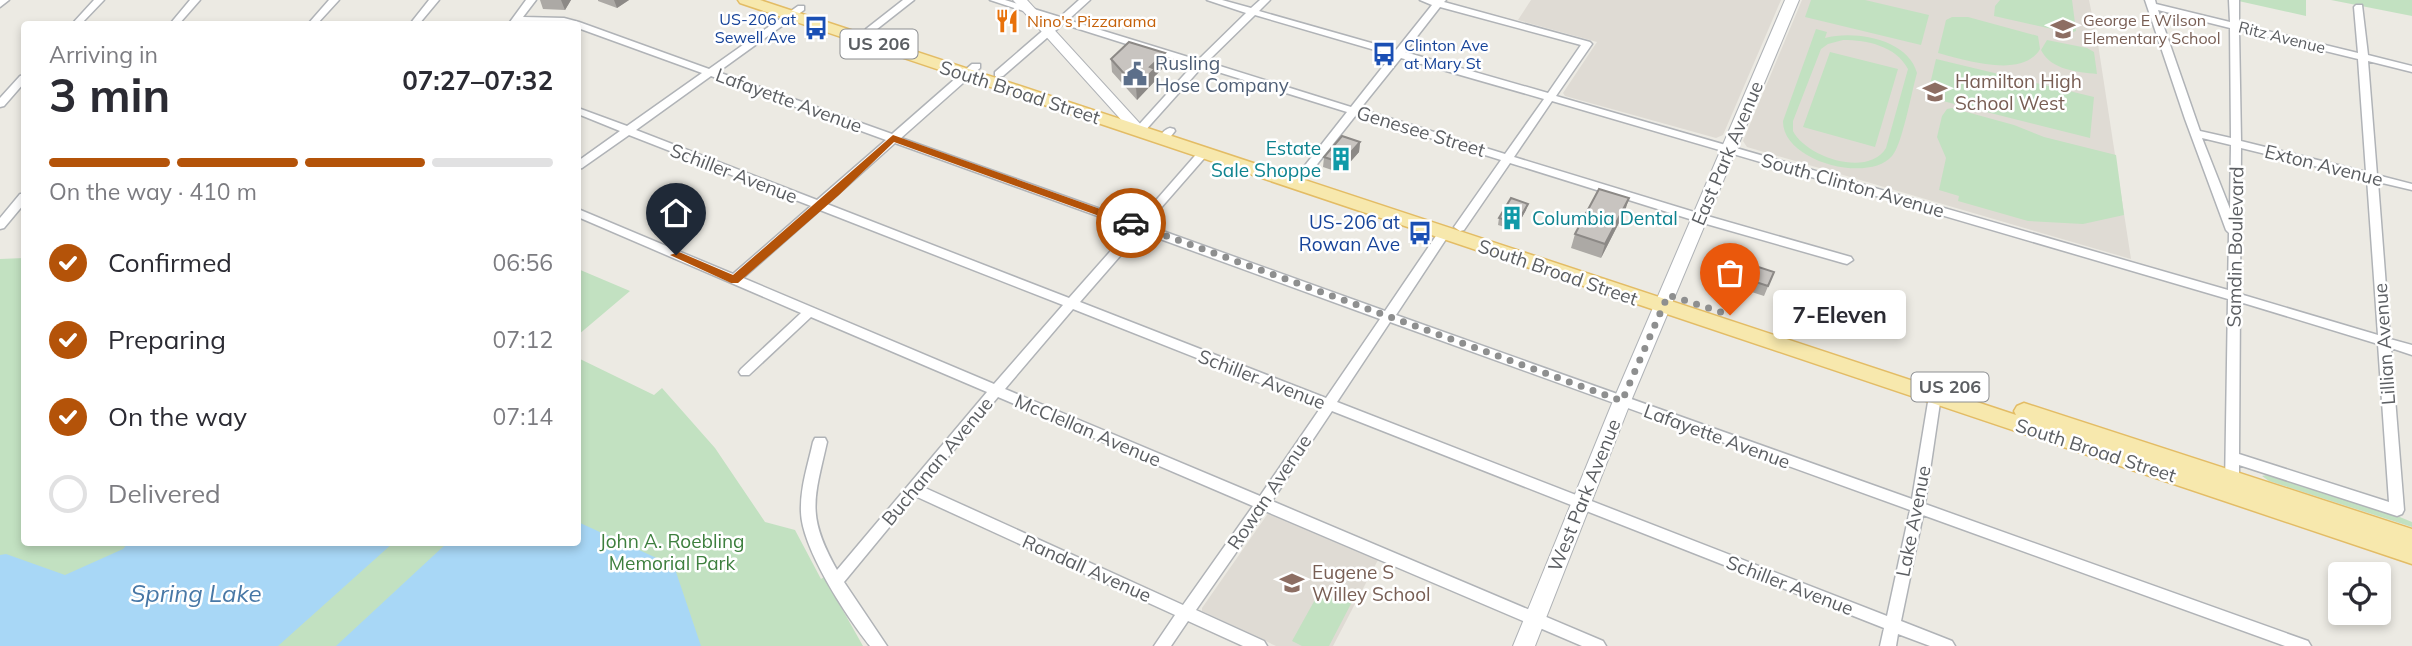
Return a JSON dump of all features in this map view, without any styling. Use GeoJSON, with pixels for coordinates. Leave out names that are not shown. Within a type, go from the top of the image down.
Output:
{"type":"FeatureCollection","features":[{"type":"Feature","properties":{"kind":"main road","name":"South Broad Street"},"geometry":{"type":"LineString","coordinates":[[745,0],[869,31],[972,70],[999,74],[1127,116],[1142,127]]}},
{"type":"Feature","properties":{"kind":"main road","name":"South Broad Street"},"geometry":{"type":"LineString","coordinates":[[776,0],[796,12],[1142,127],[1303,175],[1452,230]]}},
{"type":"Feature","properties":{"kind":"main road","name":"South Broad Street"},"geometry":{"type":"LineString","coordinates":[[1167,135],[1204,152],[1452,230],[2232,488],[2412,555]]}},
{"type":"Feature","properties":{"kind":"main road","name":"South Broad Street"},"geometry":{"type":"LineString","coordinates":[[1666,301],[1935,396],[2232,488],[2412,538]]}},
{"type":"Feature","properties":{"kind":"street"},"geometry":{"type":"LineString","coordinates":[[79,21],[99,0]]}},
{"type":"Feature","properties":{"kind":"street"},"geometry":{"type":"LineString","coordinates":[[177,21],[195,0]]}},
{"type":"Feature","properties":{"kind":"street"},"geometry":{"type":"LineString","coordinates":[[315,21],[334,0]]}},
{"type":"Feature","properties":{"kind":"street"},"geometry":{"type":"LineString","coordinates":[[416,21],[434,0]]}},
{"type":"Feature","properties":{"kind":"street"},"geometry":{"type":"LineString","coordinates":[[516,21],[531,0]]}},
{"type":"Feature","properties":{"kind":"street"},"geometry":{"type":"LineString","coordinates":[[869,31],[909,0]]}},
{"type":"Feature","properties":{"kind":"street","name":"Genesee Street"},"geometry":{"type":"LineString","coordinates":[[995,0],[1025,5],[1061,21],[1700,218],[1847,260]]}},
{"type":"Feature","properties":{"kind":"street"},"geometry":{"type":"LineString","coordinates":[[999,74],[1086,0]]}},
{"type":"Feature","properties":{"kind":"street","name":"South Clinton Avenue"},"geometry":{"type":"LineString","coordinates":[[1212,0],[2412,350]]}},
{"type":"Feature","properties":{"kind":"street"},"geometry":{"type":"LineString","coordinates":[[1142,127],[1200,63],[1265,0]]}},
{"type":"Feature","properties":{"kind":"street"},"geometry":{"type":"LineString","coordinates":[[1425,0],[1439,2]]}},
{"type":"Feature","properties":{"kind":"street","name":"East Park Avenue"},"geometry":{"type":"LineString","coordinates":[[1666,301],[1792,0]]}},
{"type":"Feature","properties":{"kind":"street","name":"Samdin Boulevard"},"geometry":{"type":"LineString","coordinates":[[2232,488],[2236,143],[2234,0]]}},
{"type":"Feature","properties":{"kind":"street"},"geometry":{"type":"LineString","coordinates":[[1303,175],[1439,2]]}},
{"type":"Feature","properties":{"kind":"street","name":"Rowan Avenue"},"geometry":{"type":"LineString","coordinates":[[1162,646],[1327,405],[1452,230],[1509,158],[1587,44],[1439,2]]}},
{"type":"Feature","properties":{"kind":"street"},"geometry":{"type":"LineString","coordinates":[[2151,3],[2235,237]]}},
{"type":"Feature","properties":{"kind":"street","name":"Ritz Avenue"},"geometry":{"type":"LineString","coordinates":[[2151,3],[2412,69]]}},
{"type":"Feature","properties":{"kind":"street"},"geometry":{"type":"LineString","coordinates":[[1025,5],[1092,82],[1127,116]]}},
{"type":"Feature","properties":{"kind":"street","name":"Lillian Avenue"},"geometry":{"type":"LineString","coordinates":[[2232,457],[2397,509],[2359,7]]}},
{"type":"Feature","properties":{"kind":"street"},"geometry":{"type":"LineString","coordinates":[[581,164],[796,12]]}},
{"type":"Feature","properties":{"kind":"street","name":"Lafayette Avenue"},"geometry":{"type":"LineString","coordinates":[[581,26],[2304,646]]}},
{"type":"Feature","properties":{"kind":"street"},"geometry":{"type":"LineString","coordinates":[[734,280],[972,70]]}},
{"type":"Feature","properties":{"kind":"street"},"geometry":{"type":"LineString","coordinates":[[0,91],[19,90]]}},
{"type":"Feature","properties":{"kind":"street"},"geometry":{"type":"LineString","coordinates":[[0,104],[19,90]]}},
{"type":"Feature","properties":{"kind":"street","name":"Schiller Avenue"},"geometry":{"type":"LineString","coordinates":[[581,112],[1947,646]]}},
{"type":"Feature","properties":{"kind":"street","name":"Exton Avenue"},"geometry":{"type":"LineString","coordinates":[[2196,134],[2412,187]]}},
{"type":"Feature","properties":{"kind":"street","name":"Buchanan Avenue"},"geometry":{"type":"LineString","coordinates":[[837,580],[915,490],[995,391],[1204,152]]}},
{"type":"Feature","properties":{"kind":"street"},"geometry":{"type":"LineString","coordinates":[[0,225],[21,201]]}},
{"type":"Feature","properties":{"kind":"street","name":"McClellan Avenue"},"geometry":{"type":"LineString","coordinates":[[581,214],[1598,646]]}},
{"type":"Feature","properties":{"kind":"street","name":"West Park Avenue"},"geometry":{"type":"LineString","coordinates":[[1524,646],[1622,401],[1666,301]]}},
{"type":"Feature","properties":{"kind":"street"},"geometry":{"type":"LineString","coordinates":[[745,372],[809,312]]}},
{"type":"Feature","properties":{"kind":"street","name":"Lake Avenue"},"geometry":{"type":"LineString","coordinates":[[1888,646],[1918,508],[1935,396]]}},
{"type":"Feature","properties":{"kind":"street"},"geometry":{"type":"LineString","coordinates":[[820,442],[808,503],[808,517],[814,538],[848,604],[879,646]]}},
{"type":"Feature","properties":{"kind":"street","name":"Randall Avenue"},"geometry":{"type":"LineString","coordinates":[[915,490],[1259,646]]}},
{"type":"Feature","properties":{"kind":"shaded area"},"geometry":{"type":"Polygon","coordinates":[[[1531,0],[1781,0],[1723,135],[1716,138],[1565,96],[1563,93],[1597,42],[1518,20],[1531,0]]]}},
{"type":"Feature","properties":{"kind":"shaded area","name":"Hamilton High School West"},"geometry":{"type":"Polygon","coordinates":[[[1802,0],[2089,0],[2131,259],[1747,147],[1743,141],[1802,0]]]}},
{"type":"Feature","properties":{"kind":"shaded area","name":"Eugene S Willey School"},"geometry":{"type":"Polygon","coordinates":[[[1269,512],[1378,560],[1333,646],[1276,646],[1202,611],[1269,512]]]}},
{"type":"Feature","properties":{"kind":"green space"},"geometry":{"type":"Polygon","coordinates":[[[1811,0],[1865,0],[1929,15],[1921,45],[1805,17],[1811,0]]]}},
{"type":"Feature","properties":{"kind":"green space"},"geometry":{"type":"Polygon","coordinates":[[[2000,0],[2072,0],[2076,31],[2070,33],[1994,16],[1995,6],[2000,0]]]}},
{"type":"Feature","properties":{"kind":"green space"},"geometry":{"type":"Polygon","coordinates":[[[2234,0],[2306,0],[2306,16],[2234,0]]]}},
{"type":"Feature","properties":{"kind":"green space"},"geometry":{"type":"Polygon","coordinates":[[[2331,0],[2412,0],[2412,16],[2331,0]]]}},
{"type":"Feature","properties":{"kind":"green space"},"geometry":{"type":"Polygon","coordinates":[[[1952,17],[1968,17],[2038,36],[2040,49],[2032,58],[2007,65],[1978,63],[1938,53],[1946,20],[1952,17]]]}},
{"type":"Feature","properties":{"kind":"green space"},"geometry":{"type":"Polygon","coordinates":[[[1816,29],[1827,32],[1825,38],[1851,35],[1892,45],[1912,61],[1917,73],[1896,150],[1880,164],[1865,168],[1847,168],[1811,157],[1796,147],[1786,135],[1783,121],[1816,29]],[[1852,40],[1828,44],[1821,49],[1793,121],[1793,131],[1810,149],[1823,156],[1852,163],[1866,162],[1877,157],[1886,148],[1908,69],[1903,61],[1888,50],[1871,43],[1852,40]]]}},
{"type":"Feature","properties":{"kind":"green space"},"geometry":{"type":"Polygon","coordinates":[[[2047,40],[2087,48],[2094,52],[2097,74],[2065,69],[2051,62],[2041,50],[2047,40]]]}},
{"type":"Feature","properties":{"kind":"green space"},"geometry":{"type":"Polygon","coordinates":[[[1830,52],[1898,69],[1875,147],[1803,127],[1830,52]]]}},
{"type":"Feature","properties":{"kind":"green space"},"geometry":{"type":"Polygon","coordinates":[[[1936,59],[2094,97],[2090,138],[1927,97],[1936,59]]]}},
{"type":"Feature","properties":{"kind":"green space"},"geometry":{"type":"Polygon","coordinates":[[[1952,108],[2014,125],[2044,137],[2116,155],[2124,215],[2083,224],[2028,221],[1958,201],[1959,196],[1939,190],[1946,158],[1937,137],[1942,116],[1947,109],[1952,108]]]}},
{"type":"Feature","properties":{"kind":"green space","name":"John A. Roebling Memorial Park"},"geometry":{"type":"Polygon","coordinates":[[[21,258],[21,546],[581,546],[581,359],[654,395],[662,388],[715,448],[765,522],[795,530],[821,579],[824,577],[863,646],[0,646],[0,259],[21,258]]]}},
{"type":"Feature","properties":{"kind":"green space"},"geometry":{"type":"Polygon","coordinates":[[[581,270],[630,291],[581,332],[581,270]]]}},
{"type":"Feature","properties":{"kind":"green space"},"geometry":{"type":"Polygon","coordinates":[[[2262,476],[2385,511],[2412,522],[2412,527],[2269,481],[2262,476]]]}},
{"type":"Feature","properties":{"kind":"green space"},"geometry":{"type":"Polygon","coordinates":[[[1322,587],[1353,600],[1329,646],[1302,646],[1292,641],[1322,587]]]}},
{"type":"Feature","properties":{"kind":"water"},"geometry":{"type":"Polygon","coordinates":[[[581,523],[674,566],[701,646],[336,646],[444,546],[581,546],[581,523]]]}},
{"type":"Feature","properties":{"kind":"water","name":"Spring Lake"},"geometry":{"type":"Polygon","coordinates":[[[126,546],[390,546],[278,646],[0,646],[0,555],[6,554],[65,575],[126,546]]]}},
{"type":"Feature","properties":{"kind":"building"},"geometry":{"type":"Polygon","coordinates":[[[1129,42],[1165,53],[1150,67],[1155,69],[1136,87],[1111,59],[1129,42]]]}},
{"type":"Feature","properties":{"kind":"building"},"geometry":{"type":"Polygon","coordinates":[[[1342,136],[1360,142],[1345,159],[1337,156],[1333,160],[1324,157],[1342,136]]]}},
{"type":"Feature","properties":{"kind":"building"},"geometry":{"type":"Polygon","coordinates":[[[1599,189],[1629,198],[1605,244],[1575,234],[1599,189]]]}},
{"type":"Feature","properties":{"kind":"building","name":"Columbia Dental"},"geometry":{"type":"Polygon","coordinates":[[[1511,198],[1528,204],[1517,223],[1499,218],[1511,198]]]}},
{"type":"Feature","properties":{"kind":"building"},"geometry":{"type":"Polygon","coordinates":[[[1740,261],[1774,272],[1768,286],[1734,275],[1740,261]]]}},
{"type":"Feature","properties":{"kind":"way so far"},"geometry":{"type":"LineString","coordinates":[[1131,223],[1622,401],[1668,295],[1730,315]]}},
{"type":"Feature","properties":{"kind":"place","name":"Nino's Pizzarama"},"geometry":{"type":"Point","coordinates":[1007,21]}},
{"type":"Feature","properties":{"kind":"place","name":"US-206 at Sewell Ave"},"geometry":{"type":"Point","coordinates":[816,28]}},
{"type":"Feature","properties":{"kind":"place","name":"George E Wilson Elementary School"},"geometry":{"type":"Point","coordinates":[2063,29]}},
{"type":"Feature","properties":{"kind":"place","name":"Clinton Ave at Mary St"},"geometry":{"type":"Point","coordinates":[1384,54]}},
{"type":"Feature","properties":{"kind":"place","name":"Rusling Hose Company"},"geometry":{"type":"Point","coordinates":[1135,74]}},
{"type":"Feature","properties":{"kind":"place","name":"Hamilton High School West"},"geometry":{"type":"Point","coordinates":[1935,92]}},
{"type":"Feature","properties":{"kind":"place","name":"Estate Sale Shoppe"},"geometry":{"type":"Point","coordinates":[1341,159]}},
{"type":"Feature","properties":{"kind":"place","name":"Columbia Dental"},"geometry":{"type":"Point","coordinates":[1512,218]}},
{"type":"Feature","properties":{"kind":"place","name":"US-206 at Rowan Ave"},"geometry":{"type":"Point","coordinates":[1420,233]}},
{"type":"Feature","properties":{"kind":"place","name":"7-Eleven"},"geometry":{"type":"Point","coordinates":[1730,315]}},
{"type":"Feature","properties":{"kind":"place","name":"Eugene S Willey School"},"geometry":{"type":"Point","coordinates":[1292,583]}},
{"type":"Feature","properties":{"kind":"route"},"geometry":{"type":"LineString","coordinates":[[676,255],[734,280],[836,192],[893,138],[1131,223]]}}]}
